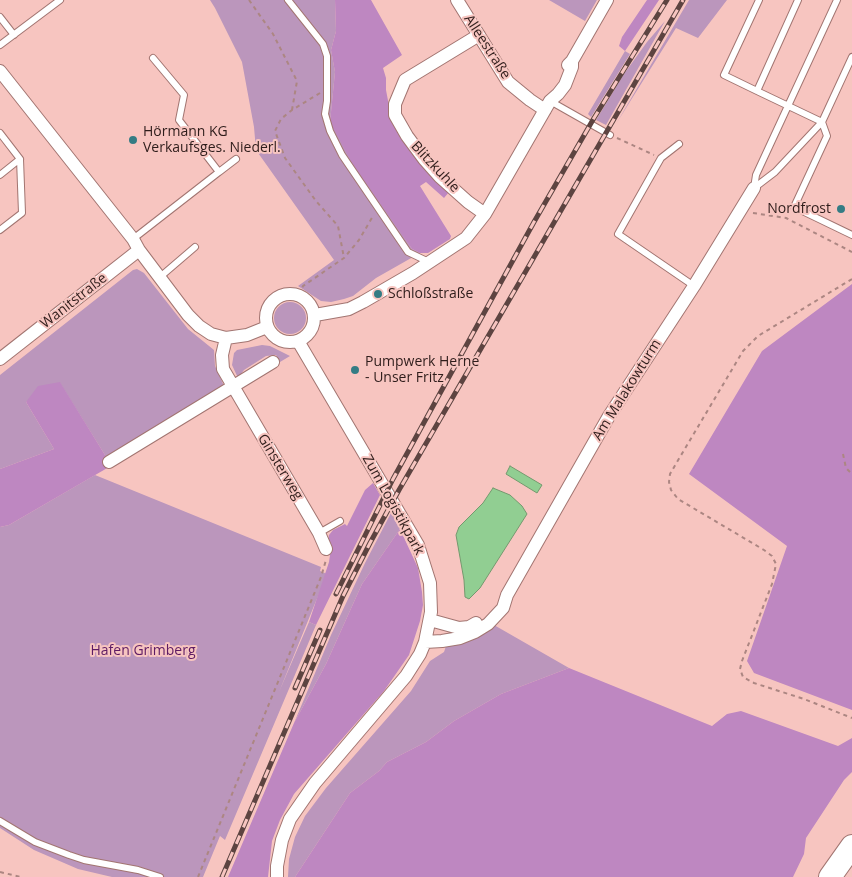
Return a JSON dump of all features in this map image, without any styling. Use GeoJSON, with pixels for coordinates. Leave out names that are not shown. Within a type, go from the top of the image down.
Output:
{"type":"FeatureCollection","features":[{"type":"Feature","properties":{"kind":"highway"},"geometry":{"type":"LineString","coordinates":[[830,877],[852,846]]}},
{"type":"Feature","properties":{"kind":"street","name":"Alleestraße"},"geometry":{"type":"LineString","coordinates":[[457,0],[508,82],[530,100],[549,103]]}},
{"type":"Feature","properties":{"kind":"street"},"geometry":{"type":"LineString","coordinates":[[315,315],[349,309],[378,294],[466,238],[485,214],[549,103],[565,85],[572,67],[572,61],[607,0]]}},
{"type":"Feature","properties":{"kind":"street","name":"Blitzkuhle"},"geometry":{"type":"LineString","coordinates":[[479,35],[405,80],[395,104],[395,115],[407,136],[440,177],[485,214]]}},
{"type":"Feature","properties":{"kind":"street"},"geometry":{"type":"LineString","coordinates":[[0,70],[188,315],[199,326],[211,334],[226,338],[247,335],[267,327]]}},
{"type":"Feature","properties":{"kind":"street","name":"Am Malakowturm"},"geometry":{"type":"LineString","coordinates":[[430,620],[459,628],[469,627],[489,615],[507,595],[610,416],[694,286],[754,188]]}},
{"type":"Feature","properties":{"kind":"street","name":"Wanitstraße"},"geometry":{"type":"LineString","coordinates":[[3,353],[136,245]]}},
{"type":"Feature","properties":{"kind":"street"},"geometry":{"type":"LineString","coordinates":[[288,293],[300,296],[310,304],[315,315],[312,328],[304,338],[298,341],[280,340],[274,337],[267,327],[266,314],[268,308],[276,298],[288,293]]}},
{"type":"Feature","properties":{"kind":"street","name":"Ginsterweg"},"geometry":{"type":"LineString","coordinates":[[226,338],[222,355],[223,369],[319,533],[326,549]]}},
{"type":"Feature","properties":{"kind":"street","name":"Zum Logistikpark"},"geometry":{"type":"LineString","coordinates":[[277,877],[282,840],[296,810],[315,783],[396,690],[414,665],[425,642],[430,620],[430,583],[418,545],[298,341]]}},
{"type":"Feature","properties":{"kind":"street"},"geometry":{"type":"LineString","coordinates":[[109,462],[273,362]]}},
{"type":"Feature","properties":{"kind":"street","name":"Am Malakowturm"},"geometry":{"type":"LineString","coordinates":[[425,642],[442,642],[475,632],[488,624],[503,608],[507,595]]}},
{"type":"Feature","properties":{"kind":"lane"},"geometry":{"type":"LineString","coordinates":[[288,0],[322,44],[327,56],[328,89],[325,114],[330,131],[342,155],[408,252],[430,262]]}},
{"type":"Feature","properties":{"kind":"lane"},"geometry":{"type":"LineString","coordinates":[[759,0],[724,75],[822,122],[827,136],[794,207],[852,235]]}},
{"type":"Feature","properties":{"kind":"lane"},"geometry":{"type":"LineString","coordinates":[[756,91],[798,0]]}},
{"type":"Feature","properties":{"kind":"lane"},"geometry":{"type":"LineString","coordinates":[[754,188],[756,175],[837,0]]}},
{"type":"Feature","properties":{"kind":"lane"},"geometry":{"type":"LineString","coordinates":[[0,45],[55,1]]}},
{"type":"Feature","properties":{"kind":"lane"},"geometry":{"type":"LineString","coordinates":[[0,17],[14,34]]}},
{"type":"Feature","properties":{"kind":"lane"},"geometry":{"type":"LineString","coordinates":[[754,188],[775,172],[822,122],[852,57]]}},
{"type":"Feature","properties":{"kind":"lane"},"geometry":{"type":"LineString","coordinates":[[153,58],[184,95],[179,120],[219,172]]}},
{"type":"Feature","properties":{"kind":"lane"},"geometry":{"type":"LineString","coordinates":[[549,103],[610,135]]}},
{"type":"Feature","properties":{"kind":"lane"},"geometry":{"type":"LineString","coordinates":[[0,133],[20,159],[22,213],[0,230]]}},
{"type":"Feature","properties":{"kind":"lane"},"geometry":{"type":"LineString","coordinates":[[680,144],[661,158],[618,234],[694,286]]}},
{"type":"Feature","properties":{"kind":"lane"},"geometry":{"type":"LineString","coordinates":[[0,175],[20,159]]}},
{"type":"Feature","properties":{"kind":"lane"},"geometry":{"type":"LineString","coordinates":[[136,245],[236,159]]}},
{"type":"Feature","properties":{"kind":"lane"},"geometry":{"type":"LineString","coordinates":[[160,277],[195,247]]}},
{"type":"Feature","properties":{"kind":"lane"},"geometry":{"type":"LineString","coordinates":[[319,533],[340,521]]}},
{"type":"Feature","properties":{"kind":"lane"},"geometry":{"type":"LineString","coordinates":[[0,822],[35,842],[69,855],[84,860],[138,870],[160,877]]}},
{"type":"Feature","properties":{"kind":"path"},"geometry":{"type":"LineString","coordinates":[[249,0],[273,34],[297,81],[292,110]]}},
{"type":"Feature","properties":{"kind":"path"},"geometry":{"type":"LineString","coordinates":[[328,89],[292,110],[281,119],[275,131],[285,158],[316,201],[338,226],[344,258]]}},
{"type":"Feature","properties":{"kind":"path"},"geometry":{"type":"LineString","coordinates":[[610,135],[661,158]]}},
{"type":"Feature","properties":{"kind":"path"},"geometry":{"type":"LineString","coordinates":[[300,296],[303,286],[344,258],[359,240],[373,218],[376,204]]}},
{"type":"Feature","properties":{"kind":"path"},"geometry":{"type":"LineString","coordinates":[[742,208],[757,214],[786,218],[852,252]]}},
{"type":"Feature","properties":{"kind":"path"},"geometry":{"type":"LineString","coordinates":[[852,279],[758,336],[743,351],[673,468],[669,482],[678,499],[764,550],[772,556],[776,564],[772,584],[742,661],[740,669],[743,677],[754,683],[852,718]]}},
{"type":"Feature","properties":{"kind":"path"},"geometry":{"type":"LineString","coordinates":[[843,454],[846,468],[852,474]]}},
{"type":"Feature","properties":{"kind":"path"},"geometry":{"type":"LineString","coordinates":[[198,877],[324,569]]}},
{"type":"Feature","properties":{"kind":"path"},"geometry":{"type":"LineString","coordinates":[[0,872],[21,877]]}},
{"type":"Feature","properties":{"kind":"green space"},"geometry":{"type":"Polygon","coordinates":[[[210,0],[335,0],[336,31],[331,50],[335,72],[330,122],[412,249],[420,253],[376,278],[353,296],[344,299],[331,302],[321,301],[298,286],[334,260],[256,150],[254,127],[242,62],[210,0]]]}},
{"type":"Feature","properties":{"kind":"green space"},"geometry":{"type":"Polygon","coordinates":[[[549,0],[597,0],[585,21],[549,0]]]}},
{"type":"Feature","properties":{"kind":"green space"},"geometry":{"type":"Polygon","coordinates":[[[689,0],[727,0],[698,38],[676,28],[616,124],[689,0]]]}},
{"type":"Feature","properties":{"kind":"green space"},"geometry":{"type":"Polygon","coordinates":[[[665,21],[606,125],[596,120],[624,74],[665,21]]]}},
{"type":"Feature","properties":{"kind":"green space"},"geometry":{"type":"Polygon","coordinates":[[[625,51],[630,54],[591,117],[588,114],[625,51]]]}},
{"type":"Feature","properties":{"kind":"green space"},"geometry":{"type":"Polygon","coordinates":[[[137,269],[144,273],[188,329],[214,350],[215,366],[224,386],[105,460],[105,455],[60,383],[26,402],[54,449],[0,469],[0,375],[133,270],[137,269]]]}},
{"type":"Feature","properties":{"kind":"green space"},"geometry":{"type":"Polygon","coordinates":[[[290,302],[302,306],[306,318],[302,330],[290,334],[278,330],[274,318],[278,306],[290,302]]]}},
{"type":"Feature","properties":{"kind":"green space"},"geometry":{"type":"Polygon","coordinates":[[[262,345],[270,346],[290,356],[280,362],[276,355],[266,356],[244,370],[238,378],[232,365],[234,353],[237,350],[262,345]]]}},
{"type":"Feature","properties":{"kind":"green space","name":"Hafen Grimberg"},"geometry":{"type":"Polygon","coordinates":[[[95,475],[321,567],[320,571],[327,574],[279,692],[309,622],[316,625],[225,840],[220,836],[203,877],[112,877],[78,869],[34,850],[0,828],[0,527],[9,525],[95,475]]]}},
{"type":"Feature","properties":{"kind":"green space"},"geometry":{"type":"Polygon","coordinates":[[[391,513],[400,529],[362,584],[326,664],[294,723],[331,635],[391,513]]]}},
{"type":"Feature","properties":{"kind":"green space"},"geometry":{"type":"Polygon","coordinates":[[[494,625],[569,668],[501,694],[454,721],[426,742],[387,762],[379,771],[350,793],[295,877],[288,877],[289,859],[295,837],[305,816],[326,788],[411,691],[430,661],[444,652],[446,646],[494,625]]]}},
{"type":"Feature","properties":{"kind":"shaded area"},"geometry":{"type":"Polygon","coordinates":[[[335,0],[371,0],[402,55],[383,68],[390,111],[449,192],[444,198],[426,182],[420,186],[451,236],[450,239],[428,253],[420,253],[412,249],[352,163],[330,122],[335,72],[331,50],[336,31],[335,0]]]}},
{"type":"Feature","properties":{"kind":"shaded area"},"geometry":{"type":"Polygon","coordinates":[[[647,0],[659,0],[625,51],[619,46],[622,37],[647,0]]]}},
{"type":"Feature","properties":{"kind":"shaded area"},"geometry":{"type":"Polygon","coordinates":[[[852,284],[852,710],[754,673],[747,661],[787,546],[689,474],[762,351],[852,284]]]}},
{"type":"Feature","properties":{"kind":"shaded area"},"geometry":{"type":"Polygon","coordinates":[[[60,382],[105,455],[105,460],[109,467],[9,525],[0,527],[0,469],[54,449],[26,402],[38,386],[60,382]]]}},
{"type":"Feature","properties":{"kind":"shaded area"},"geometry":{"type":"Polygon","coordinates":[[[510,466],[542,485],[537,493],[506,474],[510,466]]]}},
{"type":"Feature","properties":{"kind":"shaded area"},"geometry":{"type":"Polygon","coordinates":[[[373,483],[380,495],[316,625],[309,622],[329,562],[329,535],[333,530],[345,524],[347,526],[365,490],[373,483]]]}},
{"type":"Feature","properties":{"kind":"shaded area"},"geometry":{"type":"Polygon","coordinates":[[[493,488],[510,495],[522,506],[527,514],[480,588],[469,599],[465,597],[456,535],[459,527],[483,503],[493,488]]]}},
{"type":"Feature","properties":{"kind":"shaded area"},"geometry":{"type":"Polygon","coordinates":[[[400,529],[418,568],[423,605],[409,655],[384,691],[294,794],[280,820],[272,841],[268,877],[228,877],[294,723],[326,664],[362,584],[400,529]]]}},
{"type":"Feature","properties":{"kind":"shaded area"},"geometry":{"type":"Polygon","coordinates":[[[569,668],[712,726],[727,714],[741,711],[838,746],[852,738],[852,772],[844,780],[806,838],[804,854],[793,877],[295,877],[350,793],[379,771],[387,762],[426,742],[454,721],[501,694],[569,668]]]}},
{"type":"Feature","properties":{"kind":"railway"},"geometry":{"type":"LineString","coordinates":[[336,594],[393,479],[534,222],[594,118],[667,0]]}},
{"type":"Feature","properties":{"kind":"railway"},"geometry":{"type":"LineString","coordinates":[[222,877],[343,596],[370,543],[683,0]]}},
{"type":"Feature","properties":{"kind":"railway"},"geometry":{"type":"LineString","coordinates":[[295,688],[320,630]]}},
{"type":"Feature","properties":{"kind":"place","name":"Hörmann KG Verkaufsges. Niederl."},"geometry":{"type":"Point","coordinates":[133,140]}},
{"type":"Feature","properties":{"kind":"place","name":"Nordfrost"},"geometry":{"type":"Point","coordinates":[841,209]}},
{"type":"Feature","properties":{"kind":"place","name":"Schloßstraße"},"geometry":{"type":"Point","coordinates":[378,294]}},
{"type":"Feature","properties":{"kind":"place","name":"Pumpwerk Herne - Unser Fritz"},"geometry":{"type":"Point","coordinates":[355,370]}}]}
